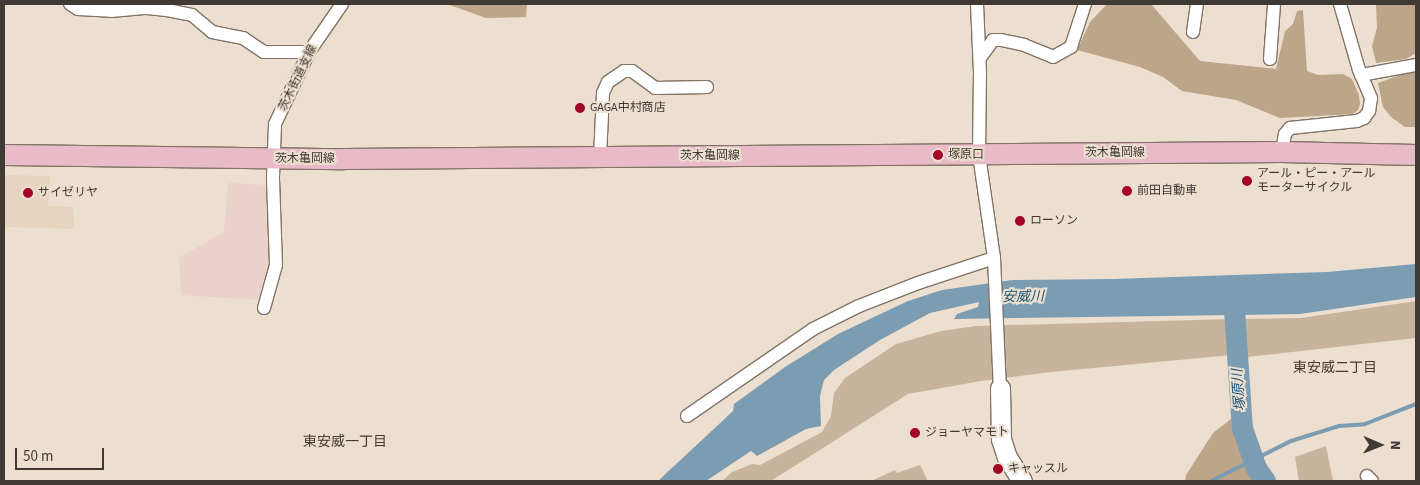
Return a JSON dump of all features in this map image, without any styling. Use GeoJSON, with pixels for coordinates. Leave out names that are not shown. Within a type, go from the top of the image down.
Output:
{"type":"FeatureCollection","features":[{"type":"Feature","properties":{"kind":"main road","name":"茨木亀岡線"},"geometry":{"type":"LineString","coordinates":[[4,155],[274,159],[1282,152],[1416,155]]}},
{"type":"Feature","properties":{"kind":"street"},"geometry":{"type":"LineString","coordinates":[[70,4],[78,9],[103,11],[167,10],[192,15],[212,32],[243,38],[264,52],[308,52]]}},
{"type":"Feature","properties":{"kind":"street","name":"茨木街道支線"},"geometry":{"type":"LineString","coordinates":[[264,308],[276,264],[275,124],[308,52],[342,4]]}},
{"type":"Feature","properties":{"kind":"street"},"geometry":{"type":"LineString","coordinates":[[977,4],[980,58],[979,155],[994,258],[1001,439],[1010,463],[1022,481]]}},
{"type":"Feature","properties":{"kind":"street"},"geometry":{"type":"LineString","coordinates":[[980,58],[993,40],[1024,45],[1054,57],[1070,47],[1085,4]]}},
{"type":"Feature","properties":{"kind":"street"},"geometry":{"type":"LineString","coordinates":[[1193,32],[1197,4]]}},
{"type":"Feature","properties":{"kind":"street"},"geometry":{"type":"LineString","coordinates":[[1270,59],[1274,4]]}},
{"type":"Feature","properties":{"kind":"street"},"geometry":{"type":"LineString","coordinates":[[1282,152],[1285,134],[1290,128],[1356,122],[1364,118],[1370,111],[1372,102],[1361,75],[1340,4]]}},
{"type":"Feature","properties":{"kind":"street"},"geometry":{"type":"LineString","coordinates":[[1361,75],[1416,65]]}},
{"type":"Feature","properties":{"kind":"street"},"geometry":{"type":"LineString","coordinates":[[600,156],[603,93],[608,82],[624,71],[632,71],[655,88],[707,87]]}},
{"type":"Feature","properties":{"kind":"street"},"geometry":{"type":"LineString","coordinates":[[687,416],[813,328],[859,306],[910,286],[994,258]]}},
{"type":"Feature","properties":{"kind":"shaded area"},"geometry":{"type":"Polygon","coordinates":[[[447,4],[527,4],[526,17],[486,18],[447,4]]]}},
{"type":"Feature","properties":{"kind":"shaded area"},"geometry":{"type":"Polygon","coordinates":[[[1107,4],[1151,4],[1200,61],[1276,69],[1285,31],[1293,24],[1297,11],[1303,10],[1307,71],[1318,75],[1343,74],[1352,79],[1359,95],[1360,104],[1358,110],[1353,114],[1280,118],[1236,100],[1182,91],[1163,77],[1140,67],[1077,50],[1090,22],[1107,4]]]}},
{"type":"Feature","properties":{"kind":"shaded area"},"geometry":{"type":"Polygon","coordinates":[[[1376,4],[1416,4],[1416,53],[1406,59],[1376,63],[1372,46],[1377,28],[1376,4]]]}},
{"type":"Feature","properties":{"kind":"shaded area"},"geometry":{"type":"Polygon","coordinates":[[[1416,72],[1416,127],[1405,127],[1391,117],[1383,107],[1378,83],[1400,75],[1416,72]]]}},
{"type":"Feature","properties":{"kind":"shaded area"},"geometry":{"type":"Polygon","coordinates":[[[4,175],[50,176],[48,206],[73,207],[74,229],[4,227],[4,175]]]}},
{"type":"Feature","properties":{"kind":"shaded area"},"geometry":{"type":"Polygon","coordinates":[[[228,183],[268,185],[273,263],[263,300],[181,295],[179,258],[224,232],[228,183]]]}},
{"type":"Feature","properties":{"kind":"shaded area"},"geometry":{"type":"Polygon","coordinates":[[[1416,301],[1416,338],[1247,357],[1239,366],[1239,319],[1301,318],[1416,301]]]}},
{"type":"Feature","properties":{"kind":"shaded area"},"geometry":{"type":"Polygon","coordinates":[[[1231,319],[1232,355],[1051,372],[981,381],[908,394],[771,481],[722,481],[732,472],[752,464],[760,465],[822,432],[831,416],[834,393],[845,378],[896,344],[941,331],[976,326],[1231,319]]]}},
{"type":"Feature","properties":{"kind":"shaded area"},"geometry":{"type":"Polygon","coordinates":[[[1236,415],[1237,430],[1252,468],[1260,481],[1185,481],[1186,475],[1213,433],[1236,415]]]}},
{"type":"Feature","properties":{"kind":"shaded area"},"geometry":{"type":"Polygon","coordinates":[[[1326,446],[1333,481],[1299,481],[1295,457],[1326,446]]]}},
{"type":"Feature","properties":{"kind":"shaded area"},"geometry":{"type":"Polygon","coordinates":[[[920,465],[928,481],[871,481],[895,470],[897,473],[920,465]]]}},
{"type":"Feature","properties":{"kind":"water","name":"安威川"},"geometry":{"type":"Polygon","coordinates":[[[1416,264],[1416,297],[1300,314],[954,319],[957,314],[978,307],[979,302],[930,313],[880,340],[834,370],[824,380],[820,396],[821,426],[806,429],[757,456],[751,451],[706,481],[658,481],[733,411],[734,404],[785,367],[838,334],[908,301],[942,290],[1012,280],[1113,279],[1327,272],[1416,264]]]}},
{"type":"Feature","properties":{"kind":"waterway","name":"塚原川"},"geometry":{"type":"LineString","coordinates":[[1233,294],[1242,428],[1256,468],[1265,481]]}},
{"type":"Feature","properties":{"kind":"waterway"},"geometry":{"type":"LineString","coordinates":[[1211,481],[1291,441],[1339,426],[1365,424],[1416,404]]}},
{"type":"Feature","properties":{"kind":"place","name":"GAGA中村商店"},"geometry":{"type":"Point","coordinates":[580,108]}},
{"type":"Feature","properties":{"kind":"place","name":"塚原口"},"geometry":{"type":"Point","coordinates":[938,155]}},
{"type":"Feature","properties":{"kind":"place","name":"アール・ピー・アール モーターサイクル"},"geometry":{"type":"Point","coordinates":[1247,181]}},
{"type":"Feature","properties":{"kind":"place","name":"前田自動車"},"geometry":{"type":"Point","coordinates":[1127,191]}},
{"type":"Feature","properties":{"kind":"place","name":"サイゼリヤ"},"geometry":{"type":"Point","coordinates":[28,193]}},
{"type":"Feature","properties":{"kind":"place","name":"ローソン"},"geometry":{"type":"Point","coordinates":[1020,221]}},
{"type":"Feature","properties":{"kind":"place","name":"ジョーヤマモト"},"geometry":{"type":"Point","coordinates":[915,433]}},
{"type":"Feature","properties":{"kind":"place","name":"キャッスル"},"geometry":{"type":"Point","coordinates":[998,469]}},
{"type":"Feature","properties":{"kind":"district","name":"東安威二丁目"},"geometry":{"type":"Point","coordinates":[1335,368]}},
{"type":"Feature","properties":{"kind":"district","name":"東安威一丁目"},"geometry":{"type":"Point","coordinates":[345,442]}}]}
